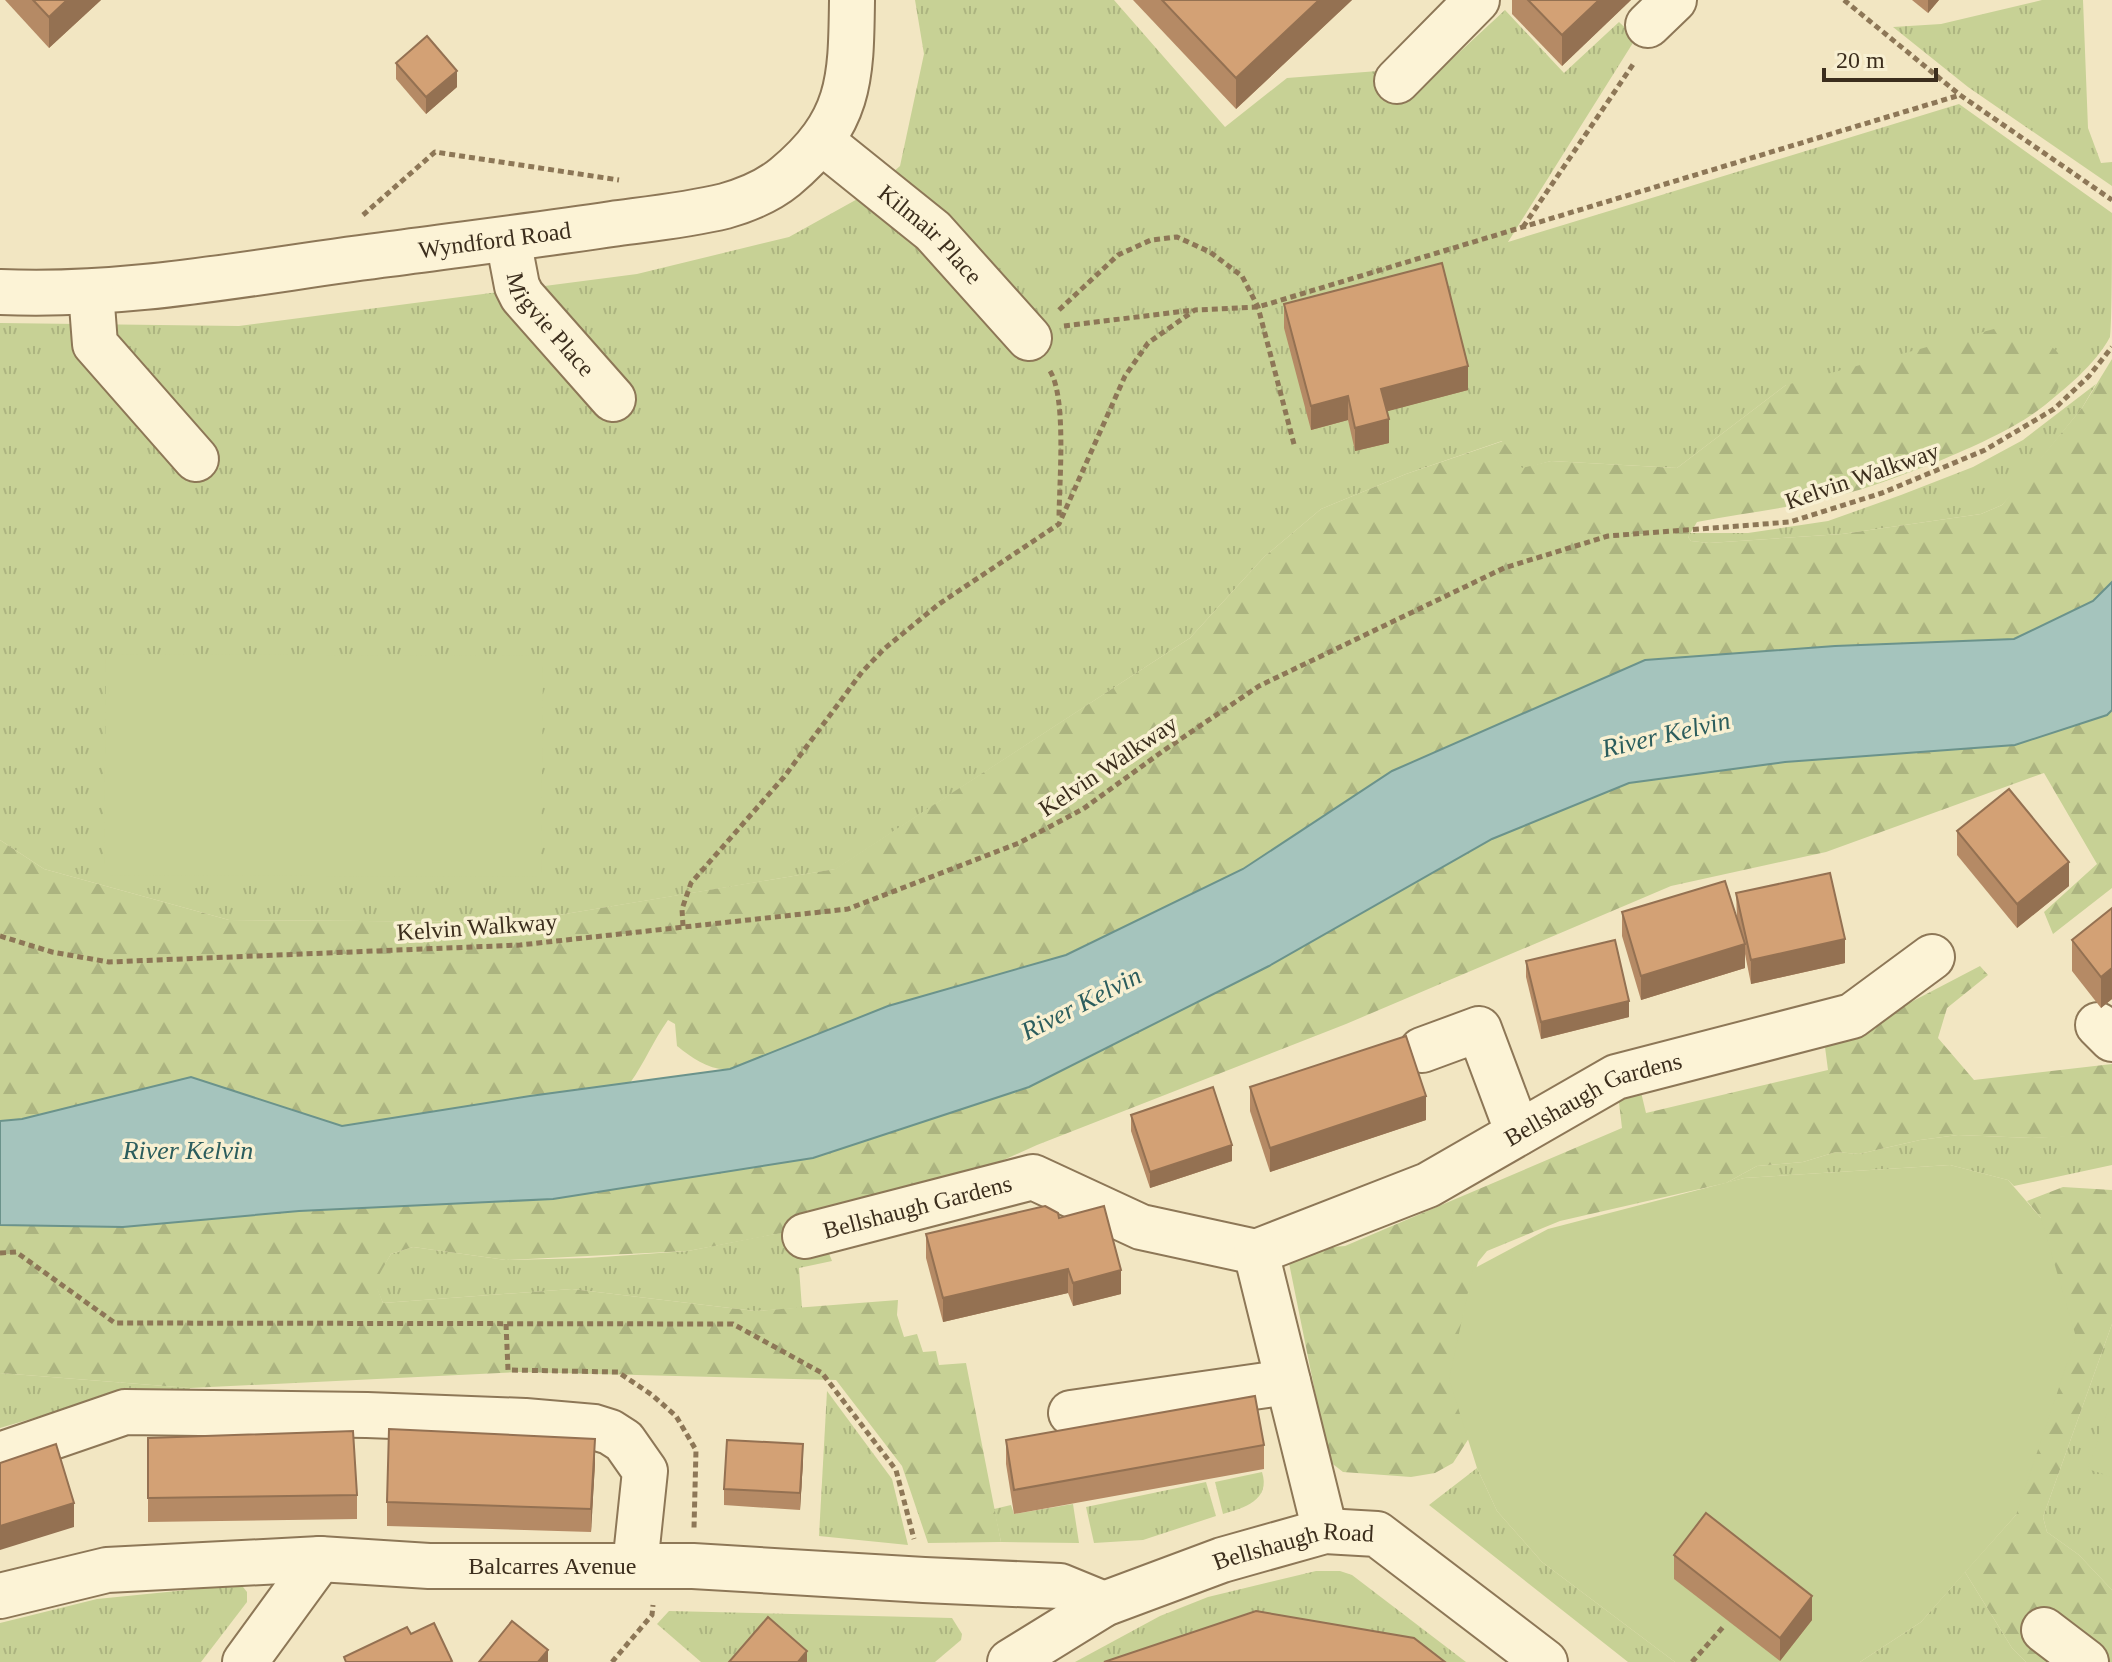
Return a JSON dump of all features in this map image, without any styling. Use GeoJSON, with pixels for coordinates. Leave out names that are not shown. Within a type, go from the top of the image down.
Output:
{"type":"FeatureCollection","features":[{"type":"Feature","properties":{"kind":"street","name":"Wyndford Road"},"geometry":{"type":"LineString","coordinates":[[0,292],[91,292],[508,239],[729,205],[768,189],[784,178],[821,141],[834,123],[850,69],[852,0]]}},
{"type":"Feature","properties":{"kind":"street"},"geometry":{"type":"LineString","coordinates":[[1397,81],[1477,0]]}},
{"type":"Feature","properties":{"kind":"street","name":"Kilmair Place"},"geometry":{"type":"LineString","coordinates":[[821,141],[933,231],[1029,338]]}},
{"type":"Feature","properties":{"kind":"street","name":"Migvie Place"},"geometry":{"type":"LineString","coordinates":[[508,239],[517,286],[522,296],[613,399]]}},
{"type":"Feature","properties":{"kind":"street"},"geometry":{"type":"LineString","coordinates":[[91,292],[95,344],[196,459]]}},
{"type":"Feature","properties":{"kind":"street","name":"Bellshaugh Gardens"},"geometry":{"type":"LineString","coordinates":[[805,1236],[1033,1177],[1141,1227],[1256,1252],[1428,1185],[1616,1077],[1852,1016],[1932,957]]}},
{"type":"Feature","properties":{"kind":"street"},"geometry":{"type":"LineString","coordinates":[[1422,1050],[1479,1029],[1518,1133]]}},
{"type":"Feature","properties":{"kind":"street"},"geometry":{"type":"LineString","coordinates":[[1256,1252],[1325,1531]]}},
{"type":"Feature","properties":{"kind":"street"},"geometry":{"type":"LineString","coordinates":[[1071,1413],[1288,1382]]}},
{"type":"Feature","properties":{"kind":"street"},"geometry":{"type":"LineString","coordinates":[[0,1455],[125,1412],[367,1415],[594,1427],[624,1441],[645,1471],[635,1566]]}},
{"type":"Feature","properties":{"kind":"street","name":"Bellshaugh Road"},"geometry":{"type":"LineString","coordinates":[[1010,1662],[1104,1604],[1222,1560],[1325,1531],[1377,1534],[1545,1662]]}},
{"type":"Feature","properties":{"kind":"street"},"geometry":{"type":"LineString","coordinates":[[245,1662],[320,1559]]}},
{"type":"Feature","properties":{"kind":"street","name":"Balcarres Avenue"},"geometry":{"type":"LineString","coordinates":[[0,1596],[107,1570],[320,1559],[429,1566],[693,1566],[1060,1586],[1104,1604]]}},
{"type":"Feature","properties":{"kind":"street"},"geometry":{"type":"LineString","coordinates":[[2044,1630],[2086,1662]]}},
{"type":"Feature","properties":{"kind":"path"},"geometry":{"type":"LineString","coordinates":[[1844,0],[1960,95],[2112,200]]}},
{"type":"Feature","properties":{"kind":"path"},"geometry":{"type":"LineString","coordinates":[[1523,228],[1651,38],[1661,12]]}},
{"type":"Feature","properties":{"kind":"path"},"geometry":{"type":"LineString","coordinates":[[1029,338],[1062,327],[1195,310],[1258,307],[1960,95]]}},
{"type":"Feature","properties":{"kind":"path"},"geometry":{"type":"LineString","coordinates":[[361,258],[357,220],[435,152],[624,180]]}},
{"type":"Feature","properties":{"kind":"path"},"geometry":{"type":"LineString","coordinates":[[1029,338],[1118,255],[1151,240],[1177,237],[1210,252],[1242,276],[1258,307],[1295,448]]}},
{"type":"Feature","properties":{"kind":"path"},"geometry":{"type":"LineString","coordinates":[[683,926],[682,909],[691,883],[784,777],[862,672],[884,649],[939,604],[1059,524],[1125,376],[1148,343],[1195,310]]}},
{"type":"Feature","properties":{"kind":"path"},"geometry":{"type":"LineString","coordinates":[[1029,338],[1055,379],[1059,401],[1059,524]]}},
{"type":"Feature","properties":{"kind":"path","name":"Kelvin Walkway"},"geometry":{"type":"LineString","coordinates":[[0,936],[52,952],[109,962],[520,945],[848,909],[1019,843],[1083,809],[1259,686],[1504,568],[1608,536],[1790,522],[1882,493],[1985,450],[2054,409],[2089,376],[2112,347]]}},
{"type":"Feature","properties":{"kind":"path"},"geometry":{"type":"LineString","coordinates":[[0,1253],[16,1252],[115,1323],[733,1324],[822,1373],[896,1470],[924,1580]]}},
{"type":"Feature","properties":{"kind":"path"},"geometry":{"type":"LineString","coordinates":[[612,1662],[652,1615],[652,1609]]}},
{"type":"Feature","properties":{"kind":"path"},"geometry":{"type":"LineString","coordinates":[[1692,1662],[1724,1626]]}},
{"type":"Feature","properties":{"kind":"green space"},"geometry":{"type":"Polygon","coordinates":[[[915,0],[1114,0],[1225,127],[1287,78],[1378,71],[1410,98],[1505,10],[1564,73],[1619,22],[1636,38],[1508,242],[1959,104],[2112,213],[2110,337],[2088,367],[2041,408],[2056,392],[1786,385],[1677,468],[1551,461],[1522,469],[1502,441],[1406,474],[1321,509],[1264,557],[1190,638],[836,869],[517,922],[229,920],[44,869],[0,840],[0,323],[239,326],[637,274],[789,237],[870,192],[900,166],[924,54],[915,0]]]}},
{"type":"Feature","properties":{"kind":"green space"},"geometry":{"type":"Polygon","coordinates":[[[2042,0],[2083,0],[2088,128],[2101,163],[2112,162],[2112,186],[1968,87],[1893,27],[1941,24],[2042,0]]]}},
{"type":"Feature","properties":{"kind":"green space"},"geometry":{"type":"Polygon","coordinates":[[[1994,329],[2050,345],[2058,352],[2062,362],[2057,391],[2022,421],[1963,451],[1872,486],[1814,502],[1697,522],[1688,537],[1691,541],[1709,543],[1842,534],[1981,514],[2002,505],[2082,408],[2112,359],[2112,582],[2093,601],[2014,639],[1835,646],[1392,771],[1243,869],[1066,955],[888,1006],[730,1069],[708,1066],[677,1046],[675,1024],[668,1020],[630,1083],[342,1126],[191,1077],[22,1119],[0,1121],[0,840],[44,869],[229,920],[517,922],[835,869],[1190,638],[1264,557],[1321,509],[1406,474],[1503,441],[1522,468],[1551,461],[1677,468],[1786,385],[1994,329]]]}},
{"type":"Feature","properties":{"kind":"green space"},"geometry":{"type":"Polygon","coordinates":[[[2096,384],[2082,408],[2016,490],[2002,505],[1981,514],[1842,534],[1709,543],[1691,541],[1688,537],[1690,533],[1748,533],[1828,521],[1901,495],[1973,467],[2023,440],[2096,384]]]}},
{"type":"Feature","properties":{"kind":"green space"},"geometry":{"type":"Polygon","coordinates":[[[106,654],[543,656],[541,877],[104,875],[106,654]]]}},
{"type":"Feature","properties":{"kind":"green space"},"geometry":{"type":"Polygon","coordinates":[[[2112,710],[2112,888],[2053,934],[2044,912],[2097,864],[2044,773],[1826,852],[1671,886],[1346,1024],[1037,1145],[932,1192],[792,1231],[688,1251],[506,1260],[413,1247],[391,1254],[375,1282],[383,1303],[572,1289],[755,1311],[898,1300],[897,1315],[904,1337],[917,1334],[923,1352],[936,1351],[939,1365],[966,1363],[1001,1542],[928,1543],[902,1466],[836,1380],[519,1372],[190,1388],[0,1373],[0,1225],[123,1227],[299,1211],[553,1199],[813,1158],[1029,1087],[1269,966],[1492,839],[1629,783],[2107,715],[2112,710]]]}},
{"type":"Feature","properties":{"kind":"green space"},"geometry":{"type":"Polygon","coordinates":[[[1980,966],[1988,975],[1947,1008],[1938,1038],[1974,1080],[2112,1064],[2112,1135],[2032,1138],[1958,1135],[1859,1154],[1836,1152],[1803,1162],[1757,1166],[1726,1183],[1560,1221],[1487,1251],[1478,1262],[1463,1317],[1471,1435],[1453,1463],[1435,1473],[1411,1477],[1343,1472],[1329,1461],[1289,1263],[1293,1255],[1308,1249],[1345,1246],[1622,1128],[1618,1094],[1640,1088],[1646,1113],[1828,1070],[1825,1047],[1980,966]]]}},
{"type":"Feature","properties":{"kind":"green space"},"geometry":{"type":"Polygon","coordinates":[[[1958,1135],[2032,1138],[2112,1135],[2112,1165],[2014,1186],[2008,1180],[1950,1165],[1744,1178],[1726,1183],[1757,1166],[1803,1162],[1836,1152],[1859,1154],[1958,1135]]]}},
{"type":"Feature","properties":{"kind":"green space"},"geometry":{"type":"Polygon","coordinates":[[[1950,1165],[2008,1180],[2041,1218],[2076,1337],[2016,1515],[1921,1622],[1860,1662],[1675,1662],[1542,1562],[1497,1511],[1477,1468],[1449,1379],[1473,1269],[1548,1229],[1744,1178],[1950,1165]]]}},
{"type":"Feature","properties":{"kind":"green space"},"geometry":{"type":"Polygon","coordinates":[[[2063,1187],[2112,1190],[2112,1324],[2043,1517],[2047,1532],[2079,1555],[2112,1590],[2112,1662],[2026,1662],[2012,1648],[1965,1572],[2016,1515],[2041,1218],[2027,1201],[2063,1187]]]}},
{"type":"Feature","properties":{"kind":"green space"},"geometry":{"type":"Polygon","coordinates":[[[795,1230],[828,1251],[832,1261],[799,1268],[802,1308],[755,1311],[572,1289],[383,1303],[374,1282],[391,1254],[413,1247],[506,1260],[587,1258],[688,1251],[795,1230]]]}},
{"type":"Feature","properties":{"kind":"green space"},"geometry":{"type":"Polygon","coordinates":[[[2112,1324],[2112,1590],[2079,1555],[2047,1532],[2043,1517],[2112,1324]]]}},
{"type":"Feature","properties":{"kind":"green space"},"geometry":{"type":"Polygon","coordinates":[[[0,1373],[190,1388],[186,1401],[95,1400],[0,1428],[0,1373]]]}},
{"type":"Feature","properties":{"kind":"green space"},"geometry":{"type":"Polygon","coordinates":[[[827,1391],[892,1479],[908,1545],[819,1536],[827,1391]]]}},
{"type":"Feature","properties":{"kind":"green space"},"geometry":{"type":"Polygon","coordinates":[[[2112,1398],[2112,1477],[2088,1469],[2112,1398]]]}},
{"type":"Feature","properties":{"kind":"green space"},"geometry":{"type":"Polygon","coordinates":[[[1477,1468],[1497,1511],[1542,1562],[1675,1662],[1628,1662],[1429,1505],[1477,1468]]]}},
{"type":"Feature","properties":{"kind":"green space"},"geometry":{"type":"Polygon","coordinates":[[[1262,1472],[1263,1490],[1259,1496],[1247,1505],[1223,1514],[1215,1482],[1262,1472]]]}},
{"type":"Feature","properties":{"kind":"green space"},"geometry":{"type":"Polygon","coordinates":[[[1206,1482],[1216,1516],[1143,1540],[1094,1543],[1086,1507],[1206,1482]]]}},
{"type":"Feature","properties":{"kind":"green space"},"geometry":{"type":"Polygon","coordinates":[[[1073,1504],[1079,1543],[1001,1542],[994,1509],[1011,1505],[1014,1514],[1073,1504]]]}},
{"type":"Feature","properties":{"kind":"green space"},"geometry":{"type":"Polygon","coordinates":[[[1316,1571],[1340,1571],[1352,1575],[1466,1662],[1075,1662],[1160,1616],[1208,1597],[1316,1571]]]}},
{"type":"Feature","properties":{"kind":"green space"},"geometry":{"type":"Polygon","coordinates":[[[1965,1572],[2012,1648],[2026,1662],[1860,1662],[1921,1622],[1965,1572]]]}},
{"type":"Feature","properties":{"kind":"green space"},"geometry":{"type":"Polygon","coordinates":[[[243,1587],[247,1592],[247,1602],[201,1662],[0,1662],[0,1623],[97,1599],[243,1587]]]}},
{"type":"Feature","properties":{"kind":"green space"},"geometry":{"type":"Polygon","coordinates":[[[669,1611],[952,1618],[962,1634],[961,1640],[935,1662],[701,1662],[657,1624],[669,1611]]]}},
{"type":"Feature","properties":{"kind":"water","name":"River Kelvin"},"geometry":{"type":"Polygon","coordinates":[[[2112,582],[2112,710],[2107,715],[2015,745],[1785,762],[1629,783],[1492,839],[1269,966],[1029,1087],[813,1158],[553,1199],[299,1211],[123,1227],[0,1225],[0,1121],[22,1119],[191,1077],[342,1126],[730,1069],[888,1006],[1066,955],[1243,869],[1392,771],[1645,660],[1835,646],[2014,639],[2093,601],[2112,582]]]}},
{"type":"Feature","properties":{"kind":"building"},"geometry":{"type":"Polygon","coordinates":[[[33,0],[67,0],[49,17],[33,0]]]}},
{"type":"Feature","properties":{"kind":"building"},"geometry":{"type":"Polygon","coordinates":[[[1162,0],[1319,0],[1236,78],[1162,0]]]}},
{"type":"Feature","properties":{"kind":"building"},"geometry":{"type":"Polygon","coordinates":[[[1528,0],[1599,0],[1562,35],[1528,0]]]}},
{"type":"Feature","properties":{"kind":"building"},"geometry":{"type":"Polygon","coordinates":[[[427,36],[457,71],[426,97],[396,63],[427,36]]]}},
{"type":"Feature","properties":{"kind":"building"},"geometry":{"type":"Polygon","coordinates":[[[1442,263],[1468,366],[1381,389],[1389,419],[1355,428],[1348,396],[1311,406],[1284,304],[1442,263]]]}},
{"type":"Feature","properties":{"kind":"building"},"geometry":{"type":"Polygon","coordinates":[[[2009,789],[2069,862],[2017,904],[1957,831],[2009,789]]]}},
{"type":"Feature","properties":{"kind":"building"},"geometry":{"type":"Polygon","coordinates":[[[1830,873],[1845,939],[1751,960],[1736,893],[1830,873]]]}},
{"type":"Feature","properties":{"kind":"building"},"geometry":{"type":"Polygon","coordinates":[[[1725,881],[1745,944],[1641,976],[1622,912],[1725,881]]]}},
{"type":"Feature","properties":{"kind":"building"},"geometry":{"type":"Polygon","coordinates":[[[2112,908],[2112,968],[2101,977],[2072,940],[2112,908]]]}},
{"type":"Feature","properties":{"kind":"building"},"geometry":{"type":"Polygon","coordinates":[[[1615,940],[1629,1001],[1541,1022],[1526,961],[1615,940]]]}},
{"type":"Feature","properties":{"kind":"building"},"geometry":{"type":"Polygon","coordinates":[[[1406,1036],[1426,1096],[1270,1148],[1250,1087],[1406,1036]]]}},
{"type":"Feature","properties":{"kind":"building"},"geometry":{"type":"Polygon","coordinates":[[[1213,1087],[1232,1145],[1150,1172],[1131,1115],[1213,1087]]]}},
{"type":"Feature","properties":{"kind":"building"},"geometry":{"type":"Polygon","coordinates":[[[1045,1206],[1058,1213],[1059,1218],[1104,1206],[1121,1270],[1073,1283],[1068,1269],[943,1298],[926,1234],[1045,1206]]]}},
{"type":"Feature","properties":{"kind":"building"},"geometry":{"type":"Polygon","coordinates":[[[1255,1396],[1264,1445],[1014,1490],[1006,1440],[1255,1396]]]}},
{"type":"Feature","properties":{"kind":"building"},"geometry":{"type":"Polygon","coordinates":[[[389,1429],[595,1439],[591,1509],[387,1502],[389,1429]]]}},
{"type":"Feature","properties":{"kind":"building"},"geometry":{"type":"Polygon","coordinates":[[[353,1431],[357,1495],[148,1498],[148,1438],[353,1431]]]}},
{"type":"Feature","properties":{"kind":"building"},"geometry":{"type":"Polygon","coordinates":[[[727,1440],[803,1444],[800,1493],[724,1489],[727,1440]]]}},
{"type":"Feature","properties":{"kind":"building"},"geometry":{"type":"Polygon","coordinates":[[[56,1444],[74,1503],[0,1526],[0,1463],[56,1444]]]}},
{"type":"Feature","properties":{"kind":"building"},"geometry":{"type":"Polygon","coordinates":[[[1706,1513],[1812,1596],[1780,1638],[1674,1555],[1706,1513]]]}},
{"type":"Feature","properties":{"kind":"building"},"geometry":{"type":"Polygon","coordinates":[[[1256,1611],[1414,1638],[1445,1662],[1104,1662],[1256,1611]]]}},
{"type":"Feature","properties":{"kind":"building"},"geometry":{"type":"Polygon","coordinates":[[[768,1617],[807,1651],[798,1662],[729,1662],[768,1617]]]}},
{"type":"Feature","properties":{"kind":"building"},"geometry":{"type":"Polygon","coordinates":[[[512,1621],[548,1650],[538,1662],[479,1662],[512,1621]]]}},
{"type":"Feature","properties":{"kind":"building"},"geometry":{"type":"Polygon","coordinates":[[[434,1623],[450,1662],[346,1662],[344,1657],[407,1627],[411,1634],[434,1623]]]}}]}
